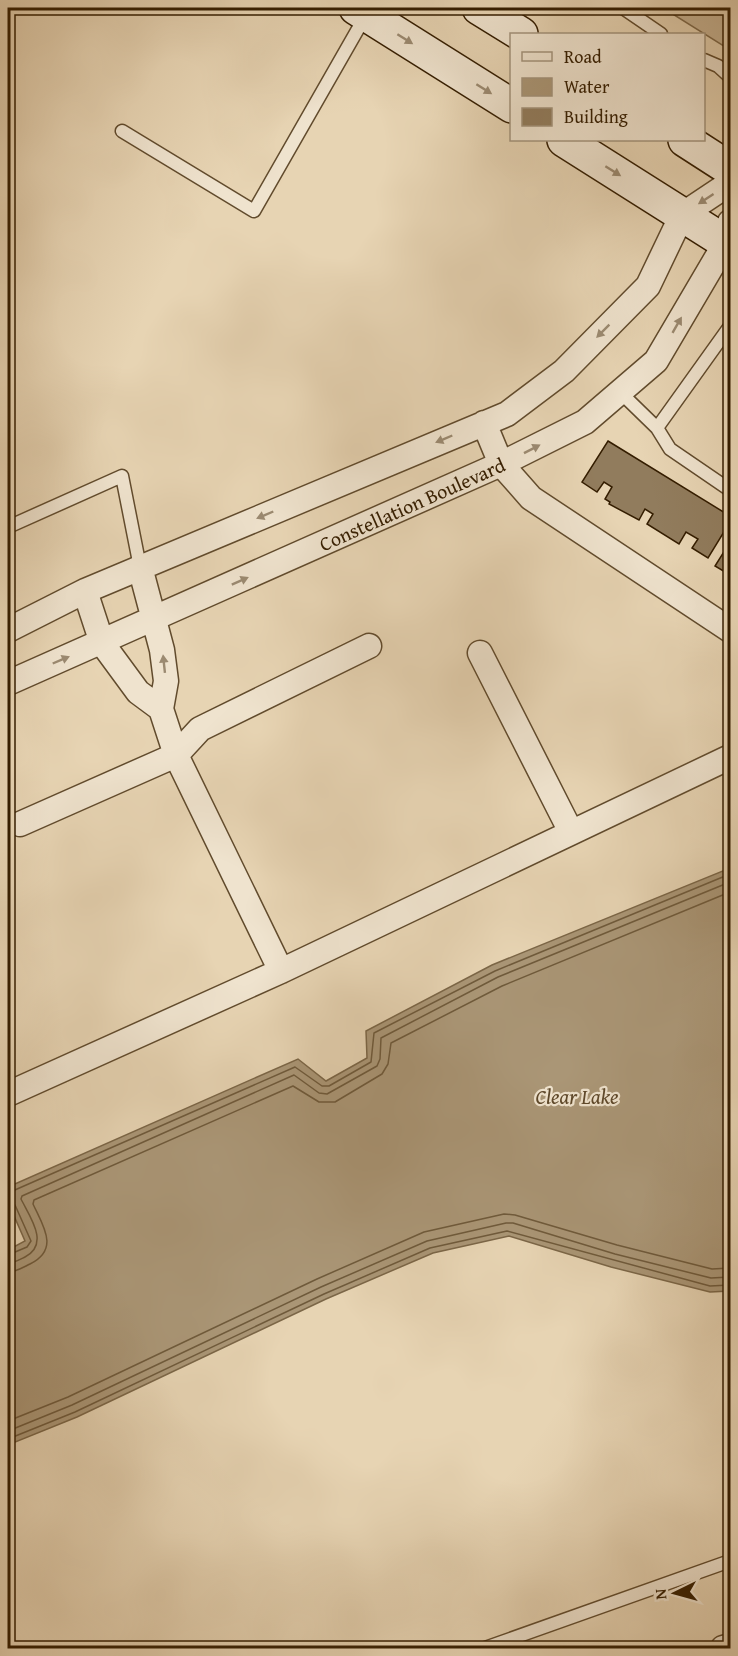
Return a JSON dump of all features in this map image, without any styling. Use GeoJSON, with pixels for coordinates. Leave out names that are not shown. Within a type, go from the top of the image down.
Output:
{"type":"FeatureCollection","features":[{"type":"Feature","properties":{"kind":"main road"},"geometry":{"type":"LineString","coordinates":[[479,8],[519,33]]}},
{"type":"Feature","properties":{"kind":"main road"},"geometry":{"type":"LineString","coordinates":[[361,11],[510,105]]}},
{"type":"Feature","properties":{"kind":"main road"},"geometry":{"type":"LineString","coordinates":[[566,141],[682,215],[729,236]]}},
{"type":"Feature","properties":{"kind":"main road"},"geometry":{"type":"LineString","coordinates":[[687,141],[730,169]]}},
{"type":"Feature","properties":{"kind":"street"},"geometry":{"type":"LineString","coordinates":[[8,630],[85,591],[140,567],[507,414],[564,371],[648,286],[682,215],[730,183]]}},
{"type":"Feature","properties":{"kind":"street","name":"Constellation Boulevard"},"geometry":{"type":"LineString","coordinates":[[9,678],[102,643],[154,620],[501,464],[585,422],[656,361],[729,236]]}},
{"type":"Feature","properties":{"kind":"street"},"geometry":{"type":"LineString","coordinates":[[484,423],[501,464],[531,498],[730,630]]}},
{"type":"Feature","properties":{"kind":"street"},"geometry":{"type":"LineString","coordinates":[[140,567],[162,650],[166,681],[161,709],[176,755],[280,971]]}},
{"type":"Feature","properties":{"kind":"street"},"geometry":{"type":"LineString","coordinates":[[85,591],[102,643],[138,692],[161,709]]}},
{"type":"Feature","properties":{"kind":"street"},"geometry":{"type":"LineString","coordinates":[[20,824],[176,755],[200,729],[369,646]]}},
{"type":"Feature","properties":{"kind":"street"},"geometry":{"type":"LineString","coordinates":[[480,653],[571,832]]}},
{"type":"Feature","properties":{"kind":"street"},"geometry":{"type":"LineString","coordinates":[[8,1094],[280,971],[730,757]]}},
{"type":"Feature","properties":{"kind":"street"},"geometry":{"type":"LineString","coordinates":[[723,1648],[730,1646]]}},
{"type":"Feature","properties":{"kind":"lane"},"geometry":{"type":"LineString","coordinates":[[623,8],[660,33]]}},
{"type":"Feature","properties":{"kind":"lane"},"geometry":{"type":"LineString","coordinates":[[122,131],[254,211],[361,11]]}},
{"type":"Feature","properties":{"kind":"lane"},"geometry":{"type":"LineString","coordinates":[[705,60],[718,66],[730,77]]}},
{"type":"Feature","properties":{"kind":"lane"},"geometry":{"type":"LineString","coordinates":[[657,428],[730,326]]}},
{"type":"Feature","properties":{"kind":"lane"},"geometry":{"type":"LineString","coordinates":[[620,392],[657,428],[670,449],[730,490]]}},
{"type":"Feature","properties":{"kind":"lane"},"geometry":{"type":"LineString","coordinates":[[8,527],[122,476],[140,567]]}},
{"type":"Feature","properties":{"kind":"lane"},"geometry":{"type":"LineString","coordinates":[[485,1648],[730,1561]]}},
{"type":"Feature","properties":{"kind":"shaded area"},"geometry":{"type":"Polygon","coordinates":[[[663,8],[730,8],[730,50],[663,8]]]}},
{"type":"Feature","properties":{"kind":"water","name":"Clear Lake"},"geometry":{"type":"Polygon","coordinates":[[[730,868],[730,1291],[710,1292],[611,1267],[509,1236],[433,1253],[326,1299],[77,1417],[8,1445],[8,1250],[25,1241],[8,1202],[8,1187],[298,1059],[326,1081],[367,1058],[366,1031],[492,965],[730,868]]]}},
{"type":"Feature","properties":{"kind":"building"},"geometry":{"type":"Polygon","coordinates":[[[608,441],[730,516],[730,522],[708,558],[692,548],[698,539],[686,532],[679,544],[647,524],[653,514],[645,509],[639,520],[609,504],[610,502],[605,499],[612,487],[604,482],[597,492],[582,482],[608,441]]]}},
{"type":"Feature","properties":{"kind":"building"},"geometry":{"type":"Polygon","coordinates":[[[730,542],[730,575],[715,566],[730,542]]]}}]}
